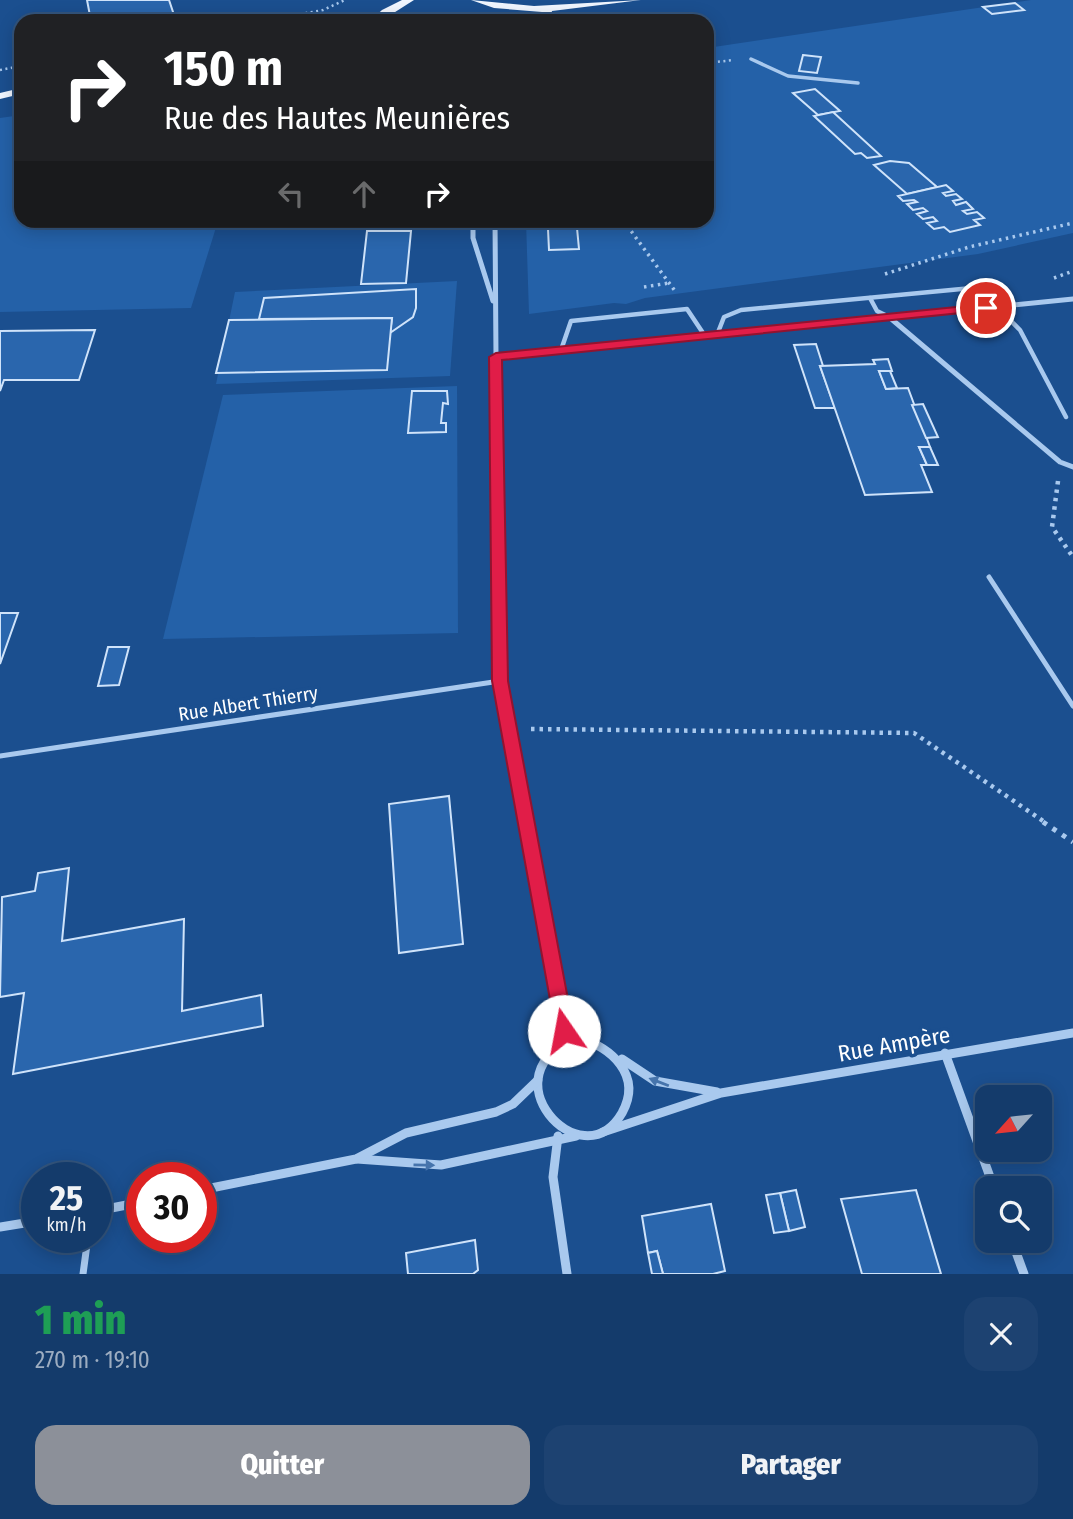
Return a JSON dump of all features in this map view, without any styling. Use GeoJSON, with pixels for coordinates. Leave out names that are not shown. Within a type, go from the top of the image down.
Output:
{"type":"FeatureCollection","features":[{"type":"Feature","properties":{"kind":"main road"},"geometry":{"type":"LineString","coordinates":[[383,14],[409,0]]}},
{"type":"Feature","properties":{"kind":"main road"},"geometry":{"type":"LineString","coordinates":[[476,0],[490,6],[564,8],[636,0]]}},
{"type":"Feature","properties":{"kind":"main road"},"geometry":{"type":"LineString","coordinates":[[490,6],[498,14]]}},
{"type":"Feature","properties":{"kind":"main road"},"geometry":{"type":"LineString","coordinates":[[543,14],[564,8]]}},
{"type":"Feature","properties":{"kind":"street"},"geometry":{"type":"LineString","coordinates":[[473,228],[473,238],[495,308]]}},
{"type":"Feature","properties":{"kind":"street"},"geometry":{"type":"LineString","coordinates":[[495,228],[500,681],[560,1017],[568,1040]]}},
{"type":"Feature","properties":{"kind":"street"},"geometry":{"type":"LineString","coordinates":[[496,357],[1073,299]]}},
{"type":"Feature","properties":{"kind":"street"},"geometry":{"type":"LineString","coordinates":[[889,317],[1060,462],[1073,467]]}},
{"type":"Feature","properties":{"kind":"street","name":"Rue Ampère"},"geometry":{"type":"LineString","coordinates":[[603,1132],[721,1093],[1073,1033]]}},
{"type":"Feature","properties":{"kind":"street"},"geometry":{"type":"LineString","coordinates":[[356,1159],[426,1166],[559,1134],[603,1132],[616,1122],[625,1107],[628,1090],[626,1073],[619,1058],[607,1046],[593,1039],[568,1040],[551,1051],[542,1065],[538,1080],[539,1098],[559,1134],[553,1177],[567,1274]]}},
{"type":"Feature","properties":{"kind":"street","name":"Rue Ampère"},"geometry":{"type":"LineString","coordinates":[[607,1046],[640,1074],[655,1081],[670,1086],[721,1093]]}},
{"type":"Feature","properties":{"kind":"street"},"geometry":{"type":"LineString","coordinates":[[945,1054],[989,1176]]}},
{"type":"Feature","properties":{"kind":"street"},"geometry":{"type":"LineString","coordinates":[[217,1187],[356,1159],[406,1133],[496,1112],[513,1104],[538,1080]]}},
{"type":"Feature","properties":{"kind":"street"},"geometry":{"type":"LineString","coordinates":[[0,1227],[21,1224]]}},
{"type":"Feature","properties":{"kind":"street"},"geometry":{"type":"LineString","coordinates":[[1016,1253],[1024,1274]]}},
{"type":"Feature","properties":{"kind":"lane"},"geometry":{"type":"LineString","coordinates":[[751,59],[765,70],[823,82],[858,83]]}},
{"type":"Feature","properties":{"kind":"lane"},"geometry":{"type":"LineString","coordinates":[[717,335],[724,317],[741,310],[993,286],[1008,295],[1008,318],[1020,330],[1066,417]]}},
{"type":"Feature","properties":{"kind":"lane"},"geometry":{"type":"LineString","coordinates":[[870,298],[877,311],[889,317]]}},
{"type":"Feature","properties":{"kind":"lane"},"geometry":{"type":"LineString","coordinates":[[561,351],[571,321],[687,309],[705,336]]}},
{"type":"Feature","properties":{"kind":"lane"},"geometry":{"type":"LineString","coordinates":[[989,577],[1073,706]]}},
{"type":"Feature","properties":{"kind":"lane","name":"Rue Albert Thierry"},"geometry":{"type":"LineString","coordinates":[[0,756],[500,681]]}},
{"type":"Feature","properties":{"kind":"lane"},"geometry":{"type":"LineString","coordinates":[[83,1274],[86,1253]]}},
{"type":"Feature","properties":{"kind":"path"},"geometry":{"type":"LineString","coordinates":[[301,14],[323,10],[345,0]]}},
{"type":"Feature","properties":{"kind":"path"},"geometry":{"type":"LineString","coordinates":[[870,298],[878,276],[899,268],[969,247],[1073,223]]}},
{"type":"Feature","properties":{"kind":"path"},"geometry":{"type":"LineString","coordinates":[[629,228],[687,309]]}},
{"type":"Feature","properties":{"kind":"path"},"geometry":{"type":"LineString","coordinates":[[645,287],[669,283]]}},
{"type":"Feature","properties":{"kind":"path"},"geometry":{"type":"LineString","coordinates":[[1060,462],[1052,527],[1073,557]]}},
{"type":"Feature","properties":{"kind":"path"},"geometry":{"type":"LineString","coordinates":[[509,730],[914,733],[1073,842]]}},
{"type":"Feature","properties":{"kind":"shaded area"},"geometry":{"type":"Polygon","coordinates":[[[1031,0],[1073,0],[1073,233],[978,254],[645,298],[626,304],[614,303],[529,314],[526,228],[714,228],[714,47],[1031,0]]]}},
{"type":"Feature","properties":{"kind":"shaded area"},"geometry":{"type":"Polygon","coordinates":[[[14,116],[14,228],[216,228],[191,308],[0,312],[0,118],[14,116]]]}},
{"type":"Feature","properties":{"kind":"shaded area"},"geometry":{"type":"Polygon","coordinates":[[[457,281],[450,376],[216,384],[235,292],[457,281]]]}},
{"type":"Feature","properties":{"kind":"shaded area"},"geometry":{"type":"Polygon","coordinates":[[[457,386],[458,633],[163,639],[223,395],[457,386]]]}},
{"type":"Feature","properties":{"kind":"building"},"geometry":{"type":"Polygon","coordinates":[[[87,0],[169,0],[174,14],[90,14],[87,0]]]}},
{"type":"Feature","properties":{"kind":"building"},"geometry":{"type":"Polygon","coordinates":[[[1015,3],[1024,10],[992,14],[983,7],[1015,3]]]}},
{"type":"Feature","properties":{"kind":"building"},"geometry":{"type":"Polygon","coordinates":[[[803,55],[821,57],[817,73],[799,71],[803,55]]]}},
{"type":"Feature","properties":{"kind":"building"},"geometry":{"type":"Polygon","coordinates":[[[815,89],[840,111],[818,115],[793,93],[815,89]]]}},
{"type":"Feature","properties":{"kind":"building"},"geometry":{"type":"Polygon","coordinates":[[[833,112],[881,156],[867,158],[861,153],[855,154],[814,116],[833,112]]]}},
{"type":"Feature","properties":{"kind":"building"},"geometry":{"type":"Polygon","coordinates":[[[890,161],[909,163],[937,187],[907,194],[874,165],[890,161]]]}},
{"type":"Feature","properties":{"kind":"building"},"geometry":{"type":"Polygon","coordinates":[[[946,185],[953,191],[943,193],[946,196],[956,194],[962,199],[953,201],[956,205],[966,202],[973,209],[963,211],[967,214],[977,212],[984,218],[974,220],[980,225],[950,232],[944,227],[934,229],[927,223],[937,221],[933,217],[923,219],[917,214],[927,211],[923,208],[913,210],[907,204],[917,202],[903,201],[898,196],[946,185]]]}},
{"type":"Feature","properties":{"kind":"building"},"geometry":{"type":"Polygon","coordinates":[[[577,228],[579,249],[549,250],[548,229],[577,228]]]}},
{"type":"Feature","properties":{"kind":"building"},"geometry":{"type":"Polygon","coordinates":[[[367,231],[411,231],[406,283],[361,284],[367,231]]]}},
{"type":"Feature","properties":{"kind":"building"},"geometry":{"type":"Polygon","coordinates":[[[416,289],[413,317],[390,333],[392,318],[259,319],[264,298],[416,289]]]}},
{"type":"Feature","properties":{"kind":"building"},"geometry":{"type":"Polygon","coordinates":[[[392,318],[387,370],[216,373],[229,320],[392,318]]]}},
{"type":"Feature","properties":{"kind":"building"},"geometry":{"type":"Polygon","coordinates":[[[95,330],[79,380],[4,380],[0,391],[0,331],[95,330]]]}},
{"type":"Feature","properties":{"kind":"building"},"geometry":{"type":"Polygon","coordinates":[[[816,344],[823,366],[820,366],[835,408],[815,408],[794,345],[816,344]]]}},
{"type":"Feature","properties":{"kind":"building"},"geometry":{"type":"Polygon","coordinates":[[[888,359],[892,371],[879,371],[886,389],[908,388],[930,447],[919,447],[927,465],[921,465],[932,492],[865,495],[820,366],[875,364],[873,360],[888,359]]]}},
{"type":"Feature","properties":{"kind":"building"},"geometry":{"type":"Polygon","coordinates":[[[879,371],[890,371],[897,388],[886,389],[879,371]]]}},
{"type":"Feature","properties":{"kind":"building"},"geometry":{"type":"Polygon","coordinates":[[[412,391],[447,391],[448,404],[443,403],[441,423],[446,423],[446,432],[408,433],[412,391]]]}},
{"type":"Feature","properties":{"kind":"building"},"geometry":{"type":"Polygon","coordinates":[[[923,404],[938,437],[926,438],[912,405],[923,404]]]}},
{"type":"Feature","properties":{"kind":"building"},"geometry":{"type":"Polygon","coordinates":[[[919,447],[930,447],[938,465],[927,465],[919,447]]]}},
{"type":"Feature","properties":{"kind":"building"},"geometry":{"type":"Polygon","coordinates":[[[0,613],[18,613],[0,664],[0,613]]]}},
{"type":"Feature","properties":{"kind":"building"},"geometry":{"type":"Polygon","coordinates":[[[108,647],[129,647],[119,685],[98,686],[108,647]]]}},
{"type":"Feature","properties":{"kind":"building"},"geometry":{"type":"Polygon","coordinates":[[[449,796],[463,944],[399,953],[389,804],[449,796]]]}},
{"type":"Feature","properties":{"kind":"building"},"geometry":{"type":"Polygon","coordinates":[[[69,868],[62,941],[184,919],[182,1011],[261,995],[263,1026],[13,1074],[24,993],[0,997],[2,897],[35,891],[38,873],[69,868]]]}},
{"type":"Feature","properties":{"kind":"building"},"geometry":{"type":"Polygon","coordinates":[[[796,1190],[805,1227],[789,1231],[780,1193],[796,1190]]]}},
{"type":"Feature","properties":{"kind":"building"},"geometry":{"type":"Polygon","coordinates":[[[916,1190],[941,1274],[862,1274],[841,1199],[916,1190]]]}},
{"type":"Feature","properties":{"kind":"building"},"geometry":{"type":"Polygon","coordinates":[[[780,1193],[789,1231],[774,1233],[766,1195],[780,1193]]]}},
{"type":"Feature","properties":{"kind":"building"},"geometry":{"type":"Polygon","coordinates":[[[711,1204],[725,1271],[713,1274],[663,1274],[657,1251],[648,1253],[642,1216],[711,1204]]]}},
{"type":"Feature","properties":{"kind":"building"},"geometry":{"type":"Polygon","coordinates":[[[475,1240],[478,1270],[473,1274],[408,1274],[406,1253],[475,1240]]]}},
{"type":"Feature","properties":{"kind":"building"},"geometry":{"type":"Polygon","coordinates":[[[657,1251],[663,1274],[652,1274],[648,1253],[657,1251]]]}},
{"type":"Feature","properties":{"kind":"route"},"geometry":{"type":"LineString","coordinates":[[564,1031],[500,681],[496,357],[986,308]]}}]}
